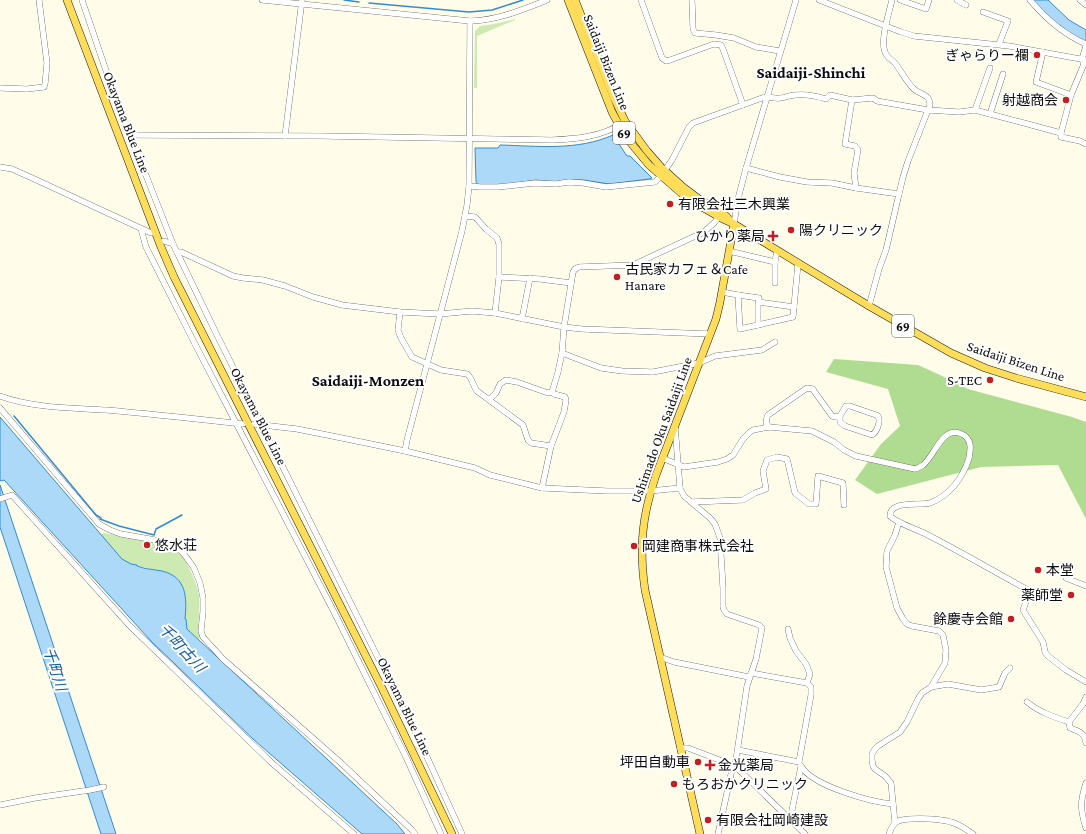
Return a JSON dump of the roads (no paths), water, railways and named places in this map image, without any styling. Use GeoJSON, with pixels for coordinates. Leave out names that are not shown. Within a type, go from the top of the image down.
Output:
{"type":"FeatureCollection","features":[{"type":"Feature","properties":{"kind":"main road","name":"Okayama Blue Line"},"geometry":{"type":"LineString","coordinates":[[67,0],[158,240],[174,277],[381,686],[452,834]]}},
{"type":"Feature","properties":{"kind":"main road","name":"Saidaiji Bizen Line"},"geometry":{"type":"LineString","coordinates":[[568,0],[600,83],[622,123]]}},
{"type":"Feature","properties":{"kind":"main road","name":"Saidaiji Bizen Line"},"geometry":{"type":"LineString","coordinates":[[575,0],[630,142],[649,165],[722,212],[734,224]]}},
{"type":"Feature","properties":{"kind":"main road","name":"Saidaiji Bizen Line"},"geometry":{"type":"LineString","coordinates":[[663,173],[688,199],[734,224],[798,264],[945,350],[985,368],[1086,397]]}},
{"type":"Feature","properties":{"kind":"main road","name":"Ushimado Oku Saidaiji Line"},"geometry":{"type":"LineString","coordinates":[[700,834],[646,590],[642,562],[642,533],[650,491],[716,319],[734,224]]}},
{"type":"Feature","properties":{"kind":"street"},"geometry":{"type":"LineString","coordinates":[[0,88],[27,89],[44,87],[47,63],[39,0]]}},
{"type":"Feature","properties":{"kind":"street"},"geometry":{"type":"LineString","coordinates":[[82,0],[101,58],[173,244],[263,426],[348,604],[462,834]]}},
{"type":"Feature","properties":{"kind":"street"},"geometry":{"type":"LineString","coordinates":[[262,0],[301,2],[470,21],[504,16],[548,0]]}},
{"type":"Feature","properties":{"kind":"street"},"geometry":{"type":"LineString","coordinates":[[641,0],[662,58],[668,61],[714,44],[720,45],[723,49],[743,104]]}},
{"type":"Feature","properties":{"kind":"street"},"geometry":{"type":"LineString","coordinates":[[692,0],[693,29],[695,33],[734,38],[756,47],[780,51]]}},
{"type":"Feature","properties":{"kind":"street"},"geometry":{"type":"LineString","coordinates":[[734,224],[738,199],[746,168],[796,0]]}},
{"type":"Feature","properties":{"kind":"street"},"geometry":{"type":"LineString","coordinates":[[819,0],[914,36],[999,44],[1084,59]]}},
{"type":"Feature","properties":{"kind":"street"},"geometry":{"type":"LineString","coordinates":[[869,306],[886,250],[902,177],[930,105],[930,100],[927,96],[916,90],[907,81],[883,48],[892,0]]}},
{"type":"Feature","properties":{"kind":"street"},"geometry":{"type":"LineString","coordinates":[[900,0],[926,9],[929,0]]}},
{"type":"Feature","properties":{"kind":"street"},"geometry":{"type":"LineString","coordinates":[[957,0],[966,5]]}},
{"type":"Feature","properties":{"kind":"street"},"geometry":{"type":"LineString","coordinates":[[1030,0],[1045,17],[1058,28],[1086,45],[1084,64],[1071,95],[1061,133],[1061,137],[1080,141],[1086,144]]}},
{"type":"Feature","properties":{"kind":"street"},"geometry":{"type":"LineString","coordinates":[[1080,0],[1086,5]]}},
{"type":"Feature","properties":{"kind":"street"},"geometry":{"type":"LineString","coordinates":[[285,136],[301,2]]}},
{"type":"Feature","properties":{"kind":"street"},"geometry":{"type":"LineString","coordinates":[[983,12],[1008,21],[999,44]]}},
{"type":"Feature","properties":{"kind":"street"},"geometry":{"type":"LineString","coordinates":[[405,452],[465,216],[469,186],[470,21]]}},
{"type":"Feature","properties":{"kind":"street"},"geometry":{"type":"LineString","coordinates":[[1043,52],[1036,82],[1071,95]]}},
{"type":"Feature","properties":{"kind":"street"},"geometry":{"type":"LineString","coordinates":[[976,110],[990,68]]}},
{"type":"Feature","properties":{"kind":"street"},"geometry":{"type":"LineString","coordinates":[[990,114],[1003,74]]}},
{"type":"Feature","properties":{"kind":"street"},"geometry":{"type":"LineString","coordinates":[[469,186],[498,187],[536,183],[556,184],[569,182],[606,187],[654,182],[663,173],[672,160],[689,127],[693,123],[743,104],[767,97],[782,98],[803,94],[813,94],[826,98],[830,95],[848,100],[873,98],[877,101],[928,110],[959,112],[976,110],[1061,133]]}},
{"type":"Feature","properties":{"kind":"street"},"geometry":{"type":"LineString","coordinates":[[852,100],[845,144],[855,146],[858,150],[854,173],[856,188]]}},
{"type":"Feature","properties":{"kind":"street"},"geometry":{"type":"LineString","coordinates":[[131,135],[570,139],[597,134],[622,123]]}},
{"type":"Feature","properties":{"kind":"street"},"geometry":{"type":"LineString","coordinates":[[0,167],[12,169],[151,233]]}},
{"type":"Feature","properties":{"kind":"street"},"geometry":{"type":"LineString","coordinates":[[746,168],[807,182],[832,183],[899,194]]}},
{"type":"Feature","properties":{"kind":"street"},"geometry":{"type":"LineString","coordinates":[[465,216],[475,217],[486,230],[497,238],[499,244],[499,277],[495,313]]}},
{"type":"Feature","properties":{"kind":"street"},"geometry":{"type":"LineString","coordinates":[[552,392],[562,354],[564,327],[573,272],[575,268],[633,266],[704,232],[719,217]]}},
{"type":"Feature","properties":{"kind":"street"},"geometry":{"type":"LineString","coordinates":[[141,229],[146,247],[236,423],[336,611],[407,754],[441,834]]}},
{"type":"Feature","properties":{"kind":"street"},"geometry":{"type":"LineString","coordinates":[[164,241],[173,244]]}},
{"type":"Feature","properties":{"kind":"street"},"geometry":{"type":"LineString","coordinates":[[775,283],[775,262],[777,250]]}},
{"type":"Feature","properties":{"kind":"street"},"geometry":{"type":"LineString","coordinates":[[729,251],[775,262]]}},
{"type":"Feature","properties":{"kind":"street"},"geometry":{"type":"LineString","coordinates":[[177,252],[181,252],[233,276],[263,280],[342,305],[400,312],[440,314],[472,312],[495,313],[564,327],[582,329],[710,334]]}},
{"type":"Feature","properties":{"kind":"street"},"geometry":{"type":"LineString","coordinates":[[738,295],[740,329],[793,317],[798,264]]}},
{"type":"Feature","properties":{"kind":"street"},"geometry":{"type":"LineString","coordinates":[[499,277],[530,278],[571,283]]}},
{"type":"Feature","properties":{"kind":"street"},"geometry":{"type":"LineString","coordinates":[[522,319],[530,278]]}},
{"type":"Feature","properties":{"kind":"street"},"geometry":{"type":"LineString","coordinates":[[722,292],[759,298],[758,325]]}},
{"type":"Feature","properties":{"kind":"street"},"geometry":{"type":"LineString","coordinates":[[758,302],[794,307]]}},
{"type":"Feature","properties":{"kind":"street"},"geometry":{"type":"LineString","coordinates":[[400,312],[398,330],[412,357],[441,370],[467,374],[470,376],[477,391],[523,425],[528,440],[531,443],[551,446]]}},
{"type":"Feature","properties":{"kind":"street"},"geometry":{"type":"LineString","coordinates":[[562,354],[601,368],[617,371],[653,372],[699,363],[715,356],[762,350],[775,342]]}},
{"type":"Feature","properties":{"kind":"street"},"geometry":{"type":"LineString","coordinates":[[489,400],[496,393],[500,384],[506,380],[517,382],[548,393],[552,392],[565,397],[564,412],[551,446],[542,488]]}},
{"type":"Feature","properties":{"kind":"street"},"geometry":{"type":"LineString","coordinates":[[769,427],[766,423],[768,415],[807,388],[814,390],[832,416],[840,416]]}},
{"type":"Feature","properties":{"kind":"street"},"geometry":{"type":"LineString","coordinates":[[0,396],[20,402],[62,407],[107,410],[243,424]]}},
{"type":"Feature","properties":{"kind":"street"},"geometry":{"type":"LineString","coordinates":[[846,406],[850,406],[878,416],[880,420],[876,432],[872,435],[843,424],[840,416],[846,406]]}},
{"type":"Feature","properties":{"kind":"street"},"geometry":{"type":"LineString","coordinates":[[0,408],[98,524],[121,534],[175,545],[184,554],[194,568],[200,583],[203,598],[201,631],[203,637],[223,660],[340,762],[415,834]]}},
{"type":"Feature","properties":{"kind":"street"},"geometry":{"type":"LineString","coordinates":[[254,424],[297,429],[405,452],[475,468],[490,475],[542,488],[601,491],[650,491],[680,488]]}},
{"type":"Feature","properties":{"kind":"street"},"geometry":{"type":"LineString","coordinates":[[675,424],[680,488],[684,496],[715,524],[720,538],[724,588],[724,610],[727,614],[759,625],[762,628],[756,659],[750,675],[738,750],[718,834]]}},
{"type":"Feature","properties":{"kind":"street"},"geometry":{"type":"LineString","coordinates":[[662,458],[684,467],[718,462],[733,455],[743,439],[750,432],[769,427],[812,431],[834,442],[844,450],[856,456],[915,468],[923,466],[945,436],[951,432],[957,432],[964,435],[971,445],[967,463],[954,486],[945,495],[930,502],[919,505],[901,505],[894,508],[890,513],[890,516],[892,519],[944,543],[1030,591],[1023,610],[1044,642],[1045,652],[1066,670],[1086,682]]}},
{"type":"Feature","properties":{"kind":"street"},"geometry":{"type":"LineString","coordinates":[[691,502],[743,500],[766,489],[762,471],[767,460],[777,457],[787,458],[795,493],[809,504],[816,504],[818,476],[843,483],[844,505]]}},
{"type":"Feature","properties":{"kind":"street"},"geometry":{"type":"LineString","coordinates":[[3,498],[12,495],[129,625],[274,764],[354,834]]}},
{"type":"Feature","properties":{"kind":"street"},"geometry":{"type":"LineString","coordinates":[[889,834],[895,823],[891,783],[876,769],[872,760],[872,754],[878,746],[900,732],[908,722],[918,698],[931,687],[945,663],[946,650],[943,635],[939,631],[907,624],[897,608],[886,567],[887,551],[895,535],[899,522]]}},
{"type":"Feature","properties":{"kind":"street"},"geometry":{"type":"LineString","coordinates":[[1066,578],[1086,586]]}},
{"type":"Feature","properties":{"kind":"street"},"geometry":{"type":"LineString","coordinates":[[788,629],[796,651],[806,664],[810,674],[807,683]]}},
{"type":"Feature","properties":{"kind":"street"},"geometry":{"type":"LineString","coordinates":[[660,657],[674,662],[807,683],[811,687],[811,695],[790,820]]}},
{"type":"Feature","properties":{"kind":"street"},"geometry":{"type":"LineString","coordinates":[[931,687],[948,684],[981,690],[999,687],[1005,673],[1010,668]]}},
{"type":"Feature","properties":{"kind":"street"},"geometry":{"type":"LineString","coordinates":[[1068,722],[1083,704],[1086,697]]}},
{"type":"Feature","properties":{"kind":"street"},"geometry":{"type":"LineString","coordinates":[[1027,702],[1049,715],[1068,722]]}},
{"type":"Feature","properties":{"kind":"street"},"geometry":{"type":"LineString","coordinates":[[1068,722],[1070,728],[1082,732],[1086,743]]}},
{"type":"Feature","properties":{"kind":"street"},"geometry":{"type":"LineString","coordinates":[[680,748],[688,748],[734,766],[805,834]]}},
{"type":"Feature","properties":{"kind":"street"},"geometry":{"type":"LineString","coordinates":[[738,750],[800,764],[806,773],[830,786],[875,802],[893,804]]}},
{"type":"Feature","properties":{"kind":"street"},"geometry":{"type":"LineString","coordinates":[[1086,783],[1081,804],[1086,828]]}},
{"type":"Feature","properties":{"kind":"street"},"geometry":{"type":"LineString","coordinates":[[0,805],[35,798],[83,792],[104,787]]}},
{"type":"Feature","properties":{"kind":"street"},"geometry":{"type":"LineString","coordinates":[[895,823],[904,819],[950,822],[957,824],[974,834]]}},
{"type":"Feature","properties":{"kind":"water"},"geometry":{"type":"Polygon","coordinates":[[[1031,0],[1048,0],[1069,20],[1086,30],[1086,42],[1067,33],[1031,0]]]}},
{"type":"Feature","properties":{"kind":"water"},"geometry":{"type":"Polygon","coordinates":[[[613,135],[627,156],[630,156],[652,178],[609,184],[584,180],[554,182],[536,180],[504,185],[478,185],[476,182],[475,148],[498,148],[500,145],[571,145],[599,140],[613,135]]]}},
{"type":"Feature","properties":{"kind":"water","name":"千町古川"},"geometry":{"type":"Polygon","coordinates":[[[0,417],[122,559],[143,568],[170,574],[181,583],[184,589],[186,603],[185,619],[187,629],[397,824],[405,834],[362,834],[253,739],[151,641],[4,480],[0,481],[0,417]]]}},
{"type":"Feature","properties":{"kind":"water","name":"千町川"},"geometry":{"type":"Polygon","coordinates":[[[0,485],[116,834],[101,834],[0,527],[0,485]]]}},
{"type":"Feature","properties":{"kind":"waterway"},"geometry":{"type":"LineString","coordinates":[[344,0],[359,2]]}},
{"type":"Feature","properties":{"kind":"waterway"},"geometry":{"type":"LineString","coordinates":[[369,3],[469,12],[492,10],[523,0]]}},
{"type":"Feature","properties":{"kind":"waterway"},"geometry":{"type":"LineString","coordinates":[[14,416],[96,515],[101,518]]}},
{"type":"Feature","properties":{"kind":"waterway"},"geometry":{"type":"LineString","coordinates":[[100,519],[119,526],[154,535],[156,529],[182,515]]}},
{"type":"Feature","properties":{"kind":"tunnel"},"geometry":{"type":"LineString","coordinates":[[409,753],[417,748]]}},
{"type":"Feature","properties":{"kind":"place","name":"ぎゃらりー襴"},"geometry":{"type":"Point","coordinates":[1037,55]}},
{"type":"Feature","properties":{"kind":"place","name":"射越商会"},"geometry":{"type":"Point","coordinates":[1066,100]}},
{"type":"Feature","properties":{"kind":"place","name":"有限会社三木興業"},"geometry":{"type":"Point","coordinates":[670,204]}},
{"type":"Feature","properties":{"kind":"place","name":"陽クリニック"},"geometry":{"type":"Point","coordinates":[791,230]}},
{"type":"Feature","properties":{"kind":"place","name":"ひかり薬局"},"geometry":{"type":"Point","coordinates":[773,236]}},
{"type":"Feature","properties":{"kind":"place","name":"古民家カフェ＆Cafe Hanare"},"geometry":{"type":"Point","coordinates":[617,277]}},
{"type":"Feature","properties":{"kind":"place","name":"S-TEC"},"geometry":{"type":"Point","coordinates":[990,380]}},
{"type":"Feature","properties":{"kind":"place","name":"悠水荘"},"geometry":{"type":"Point","coordinates":[147,545]}},
{"type":"Feature","properties":{"kind":"place","name":"岡建商事株式会社"},"geometry":{"type":"Point","coordinates":[634,546]}},
{"type":"Feature","properties":{"kind":"place","name":"本堂"},"geometry":{"type":"Point","coordinates":[1038,570]}},
{"type":"Feature","properties":{"kind":"place","name":"薬師堂"},"geometry":{"type":"Point","coordinates":[1071,595]}},
{"type":"Feature","properties":{"kind":"place","name":"餘慶寺会館"},"geometry":{"type":"Point","coordinates":[1011,619]}},
{"type":"Feature","properties":{"kind":"place","name":"坪田自動車"},"geometry":{"type":"Point","coordinates":[698,762]}},
{"type":"Feature","properties":{"kind":"place","name":"金光薬局"},"geometry":{"type":"Point","coordinates":[710,765]}},
{"type":"Feature","properties":{"kind":"place","name":"もろおかクリニック"},"geometry":{"type":"Point","coordinates":[674,784]}},
{"type":"Feature","properties":{"kind":"place","name":"有限会社岡崎建設"},"geometry":{"type":"Point","coordinates":[708,820]}},
{"type":"Feature","properties":{"kind":"district","name":"Saidaiji-Shinchi"},"geometry":{"type":"Point","coordinates":[811,72]}},
{"type":"Feature","properties":{"kind":"district","name":"Saidaiji-Monzen"},"geometry":{"type":"Point","coordinates":[368,380]}}]}
